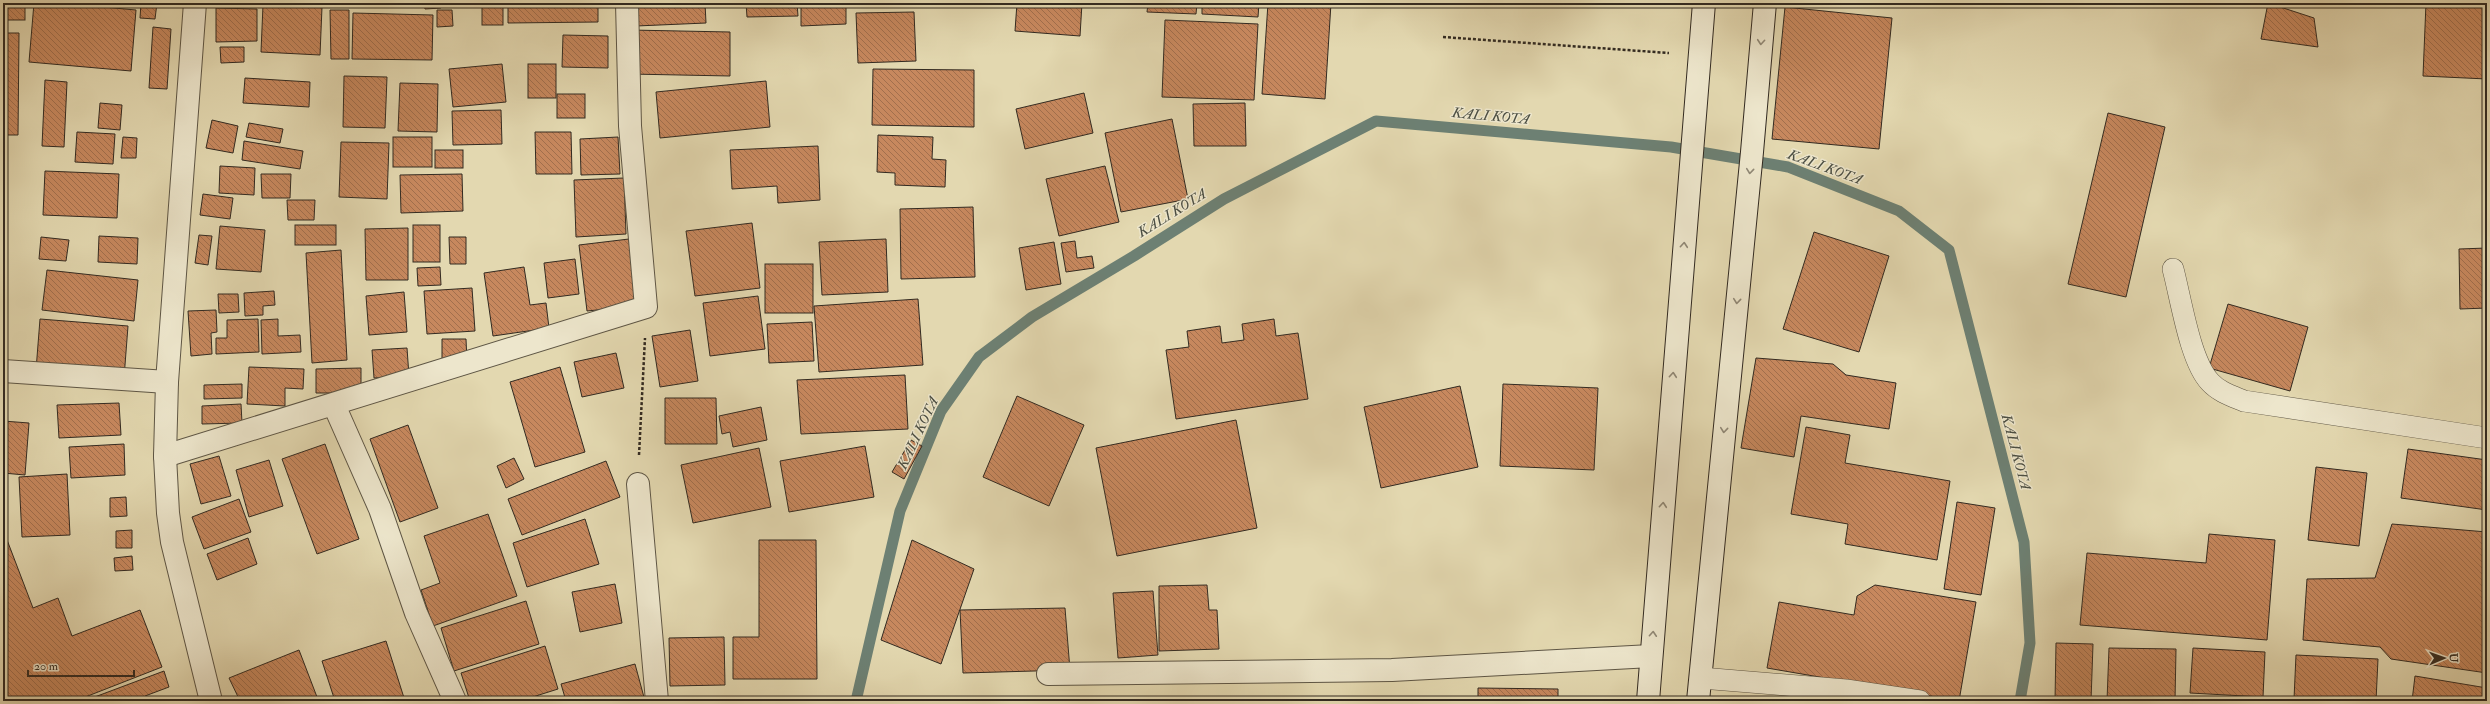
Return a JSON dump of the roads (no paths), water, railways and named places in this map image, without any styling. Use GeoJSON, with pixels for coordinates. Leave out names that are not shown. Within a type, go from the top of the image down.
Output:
{"type":"FeatureCollection","features":[{"type":"Feature","properties":{"kind":"street"},"geometry":{"type":"LineString","coordinates":[[195,3],[167,382],[166,456],[172,542],[211,701]]}},
{"type":"Feature","properties":{"kind":"street"},"geometry":{"type":"LineString","coordinates":[[166,456],[646,308],[630,126],[627,3]]}},
{"type":"Feature","properties":{"kind":"street"},"geometry":{"type":"LineString","coordinates":[[1648,701],[1704,3]]}},
{"type":"Feature","properties":{"kind":"street"},"geometry":{"type":"LineString","coordinates":[[1698,701],[1765,3]]}},
{"type":"Feature","properties":{"kind":"street"},"geometry":{"type":"LineString","coordinates":[[3,371],[167,382]]}},
{"type":"Feature","properties":{"kind":"street"},"geometry":{"type":"LineString","coordinates":[[334,405],[380,508],[416,613],[455,701]]}},
{"type":"Feature","properties":{"kind":"street"},"geometry":{"type":"LineString","coordinates":[[638,484],[657,701]]}},
{"type":"Feature","properties":{"kind":"street"},"geometry":{"type":"LineString","coordinates":[[1048,674],[1392,670],[1651,656]]}},
{"type":"Feature","properties":{"kind":"lane"},"geometry":{"type":"LineString","coordinates":[[2173,269],[2197,363],[2210,382],[2226,394],[2244,401],[2487,438]]}},
{"type":"Feature","properties":{"kind":"lane"},"geometry":{"type":"LineString","coordinates":[[1701,678],[1846,690],[1920,701]]}},
{"type":"Feature","properties":{"kind":"waterway","name":"KALI KOTA"},"geometry":{"type":"LineString","coordinates":[[856,701],[900,511],[941,411],[979,357],[1032,317],[1134,256],[1224,199],[1376,121],[1671,147],[1788,167],[1899,211],[1949,250],[2024,542],[2030,643],[2020,701]]}}]}
